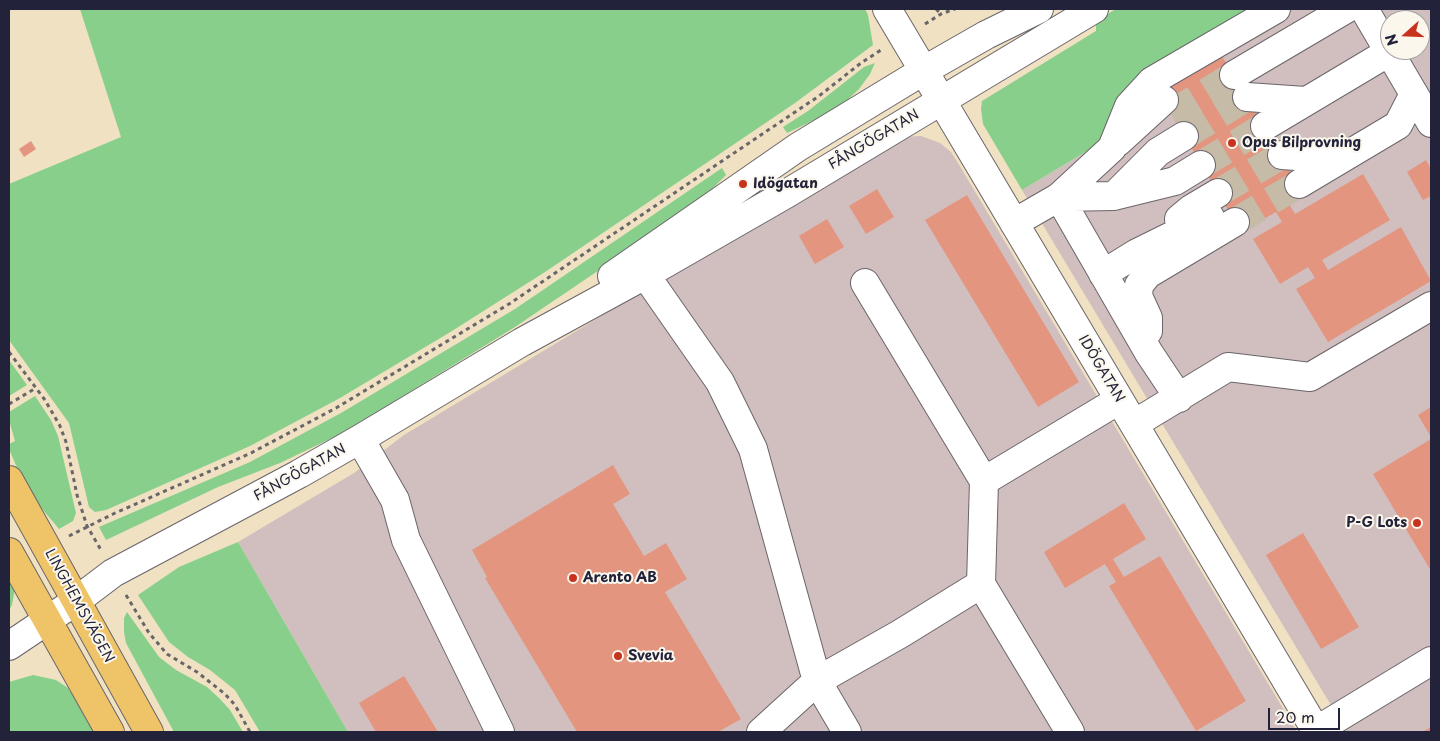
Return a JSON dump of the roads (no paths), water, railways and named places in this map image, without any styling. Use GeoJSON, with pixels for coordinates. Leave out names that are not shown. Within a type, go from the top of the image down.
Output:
{"type":"FeatureCollection","features":[{"type":"Feature","properties":{"kind":"main road","name":"LINGHEMSVÄGEN"},"geometry":{"type":"LineString","coordinates":[[9,480],[149,732]]}},
{"type":"Feature","properties":{"kind":"main road"},"geometry":{"type":"LineString","coordinates":[[9,552],[110,732]]}},
{"type":"Feature","properties":{"kind":"street","name":"IDÖGATAN"},"geometry":{"type":"LineString","coordinates":[[887,9],[1316,731],[1431,661]]}},
{"type":"Feature","properties":{"kind":"street","name":"FÅNGÖGATAN"},"geometry":{"type":"LineString","coordinates":[[640,268],[798,147],[923,71],[986,35],[1039,9]]}},
{"type":"Feature","properties":{"kind":"street","name":"FÅNGÖGATAN"},"geometry":{"type":"LineString","coordinates":[[9,646],[76,601],[113,573],[299,474],[360,439],[522,342],[640,268],[778,198],[1094,9]]}},
{"type":"Feature","properties":{"kind":"street"},"geometry":{"type":"LineString","coordinates":[[1014,223],[1059,197],[1112,148],[1129,106],[1152,81],[1276,9]]}},
{"type":"Feature","properties":{"kind":"street"},"geometry":{"type":"LineString","coordinates":[[1346,9],[1274,51],[1246,94],[1305,101],[1380,57]]}},
{"type":"Feature","properties":{"kind":"street"},"geometry":{"type":"LineString","coordinates":[[1364,9],[1380,37]]}},
{"type":"Feature","properties":{"kind":"street"},"geometry":{"type":"LineString","coordinates":[[1394,60],[1431,124]]}},
{"type":"Feature","properties":{"kind":"street"},"geometry":{"type":"LineString","coordinates":[[1290,170],[1339,159],[1398,124],[1414,94]]}},
{"type":"Feature","properties":{"kind":"street"},"geometry":{"type":"LineString","coordinates":[[1059,197],[1114,196],[1183,133],[1112,148]]}},
{"type":"Feature","properties":{"kind":"street"},"geometry":{"type":"LineString","coordinates":[[1059,197],[1149,353],[1179,398]]}},
{"type":"Feature","properties":{"kind":"street"},"geometry":{"type":"LineString","coordinates":[[1103,274],[1137,253],[1227,208],[1148,274],[1139,286],[1138,296],[1148,318],[1149,353]]}},
{"type":"Feature","properties":{"kind":"street"},"geometry":{"type":"LineString","coordinates":[[640,268],[720,382],[753,449],[818,681],[847,732]]}},
{"type":"Feature","properties":{"kind":"street"},"geometry":{"type":"LineString","coordinates":[[865,283],[984,481],[981,584],[1070,732]]}},
{"type":"Feature","properties":{"kind":"street"},"geometry":{"type":"LineString","coordinates":[[1134,424],[1228,368],[1310,378],[1431,306]]}},
{"type":"Feature","properties":{"kind":"street"},"geometry":{"type":"LineString","coordinates":[[984,481],[1120,400]]}},
{"type":"Feature","properties":{"kind":"street"},"geometry":{"type":"LineString","coordinates":[[360,439],[394,500],[406,540],[500,732]]}},
{"type":"Feature","properties":{"kind":"street"},"geometry":{"type":"LineString","coordinates":[[761,732],[818,681],[900,634],[981,584]]}},
{"type":"Feature","properties":{"kind":"tunnel"},"geometry":{"type":"LineString","coordinates":[[1171,114],[1234,75]]}},
{"type":"Feature","properties":{"kind":"tunnel"},"geometry":{"type":"LineString","coordinates":[[1184,136],[1247,97]]}},
{"type":"Feature","properties":{"kind":"tunnel"},"geometry":{"type":"LineString","coordinates":[[1201,165],[1265,126]]}},
{"type":"Feature","properties":{"kind":"tunnel"},"geometry":{"type":"LineString","coordinates":[[1218,193],[1282,155]]}},
{"type":"Feature","properties":{"kind":"tunnel"},"geometry":{"type":"LineString","coordinates":[[1235,222],[1299,184]]}},
{"type":"Feature","properties":{"kind":"place","name":"Opus Bilprovning"},"geometry":{"type":"Point","coordinates":[1232,143]}},
{"type":"Feature","properties":{"kind":"place","name":"Idögatan"},"geometry":{"type":"Point","coordinates":[743,184]}},
{"type":"Feature","properties":{"kind":"place","name":"P-G Lots"},"geometry":{"type":"Point","coordinates":[1417,523]}},
{"type":"Feature","properties":{"kind":"place","name":"Arento AB"},"geometry":{"type":"Point","coordinates":[573,578]}},
{"type":"Feature","properties":{"kind":"place","name":"Svevia"},"geometry":{"type":"Point","coordinates":[618,656]}}]}
